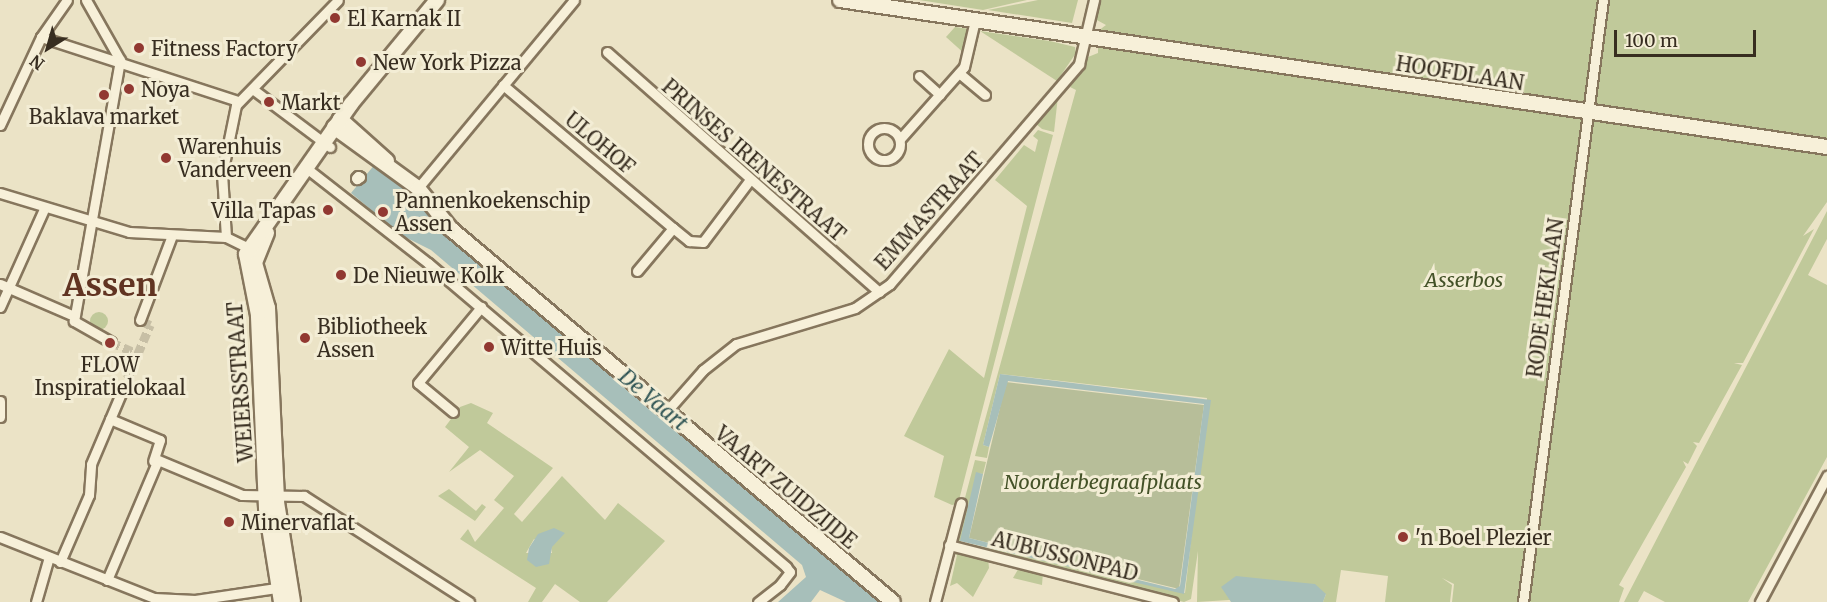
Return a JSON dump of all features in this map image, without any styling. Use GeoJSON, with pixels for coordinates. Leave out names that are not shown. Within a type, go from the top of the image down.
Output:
{"type":"FeatureCollection","features":[{"type":"Feature","properties":{"kind":"main road"},"geometry":{"type":"LineString","coordinates":[[252,249],[309,170],[324,142],[340,126],[437,0]]}},
{"type":"Feature","properties":{"kind":"main road","name":"HOOFDLAAN"},"geometry":{"type":"LineString","coordinates":[[840,0],[1827,147]]}},
{"type":"Feature","properties":{"kind":"main road","name":"VAART ZUIDZIJDE"},"geometry":{"type":"LineString","coordinates":[[340,126],[418,188],[451,229],[893,602]]}},
{"type":"Feature","properties":{"kind":"main road","name":"WEIERSSTRAAT"},"geometry":{"type":"LineString","coordinates":[[252,249],[245,270],[258,315],[271,494],[283,592],[293,602]]}},
{"type":"Feature","properties":{"kind":"street"},"geometry":{"type":"LineString","coordinates":[[0,123],[41,37],[67,0]]}},
{"type":"Feature","properties":{"kind":"street"},"geometry":{"type":"LineString","coordinates":[[86,0],[120,60],[74,316],[77,325],[111,342]]}},
{"type":"Feature","properties":{"kind":"street"},"geometry":{"type":"LineString","coordinates":[[226,237],[222,174],[238,101],[254,90],[338,0]]}},
{"type":"Feature","properties":{"kind":"street"},"geometry":{"type":"LineString","coordinates":[[418,188],[574,0]]}},
{"type":"Feature","properties":{"kind":"street","name":"EMMASTRAAT"},"geometry":{"type":"LineString","coordinates":[[666,411],[703,370],[736,344],[855,308],[879,292],[916,259],[1063,85],[1078,64],[1094,0]]}},
{"type":"Feature","properties":{"kind":"street","name":"RODE HEKLAAN"},"geometry":{"type":"LineString","coordinates":[[1523,602],[1603,0]]}},
{"type":"Feature","properties":{"kind":"street"},"geometry":{"type":"LineString","coordinates":[[900,139],[959,73],[971,54],[975,20]]}},
{"type":"Feature","properties":{"kind":"street"},"geometry":{"type":"LineString","coordinates":[[41,37],[120,60],[238,101]]}},
{"type":"Feature","properties":{"kind":"street","name":"PRINSES IRENESTRAAT"},"geometry":{"type":"LineString","coordinates":[[607,51],[749,180],[879,292]]}},
{"type":"Feature","properties":{"kind":"street"},"geometry":{"type":"LineString","coordinates":[[959,73],[985,95]]}},
{"type":"Feature","properties":{"kind":"street"},"geometry":{"type":"LineString","coordinates":[[919,76],[940,95]]}},
{"type":"Feature","properties":{"kind":"street","name":"ULOHOF"},"geometry":{"type":"LineString","coordinates":[[503,85],[688,241],[703,242],[749,180]]}},
{"type":"Feature","properties":{"kind":"street"},"geometry":{"type":"LineString","coordinates":[[254,90],[324,142]]}},
{"type":"Feature","properties":{"kind":"street"},"geometry":{"type":"LineString","coordinates":[[309,170],[481,308],[790,572],[758,602]]}},
{"type":"Feature","properties":{"kind":"street"},"geometry":{"type":"LineString","coordinates":[[0,193],[44,209],[171,238],[226,237],[252,249]]}},
{"type":"Feature","properties":{"kind":"street"},"geometry":{"type":"LineString","coordinates":[[0,306],[4,285],[44,209]]}},
{"type":"Feature","properties":{"kind":"street"},"geometry":{"type":"LineString","coordinates":[[637,271],[673,228]]}},
{"type":"Feature","properties":{"kind":"street"},"geometry":{"type":"LineString","coordinates":[[140,320],[171,238]]}},
{"type":"Feature","properties":{"kind":"street"},"geometry":{"type":"LineString","coordinates":[[4,285],[74,316]]}},
{"type":"Feature","properties":{"kind":"street"},"geometry":{"type":"LineString","coordinates":[[453,412],[418,383],[481,308]]}},
{"type":"Feature","properties":{"kind":"street"},"geometry":{"type":"LineString","coordinates":[[60,562],[89,495],[91,464],[122,391]]}},
{"type":"Feature","properties":{"kind":"street"},"geometry":{"type":"LineString","coordinates":[[0,401],[0,417]]}},
{"type":"Feature","properties":{"kind":"street"},"geometry":{"type":"LineString","coordinates":[[106,580],[160,440],[110,419]]}},
{"type":"Feature","properties":{"kind":"street"},"geometry":{"type":"LineString","coordinates":[[153,461],[185,471],[236,493],[271,494],[311,500],[469,602]]}},
{"type":"Feature","properties":{"kind":"street"},"geometry":{"type":"LineString","coordinates":[[1760,602],[1827,476]]}},
{"type":"Feature","properties":{"kind":"street"},"geometry":{"type":"LineString","coordinates":[[935,602],[961,503]]}},
{"type":"Feature","properties":{"kind":"street"},"geometry":{"type":"LineString","coordinates":[[0,537],[154,600],[203,601],[283,592]]}},
{"type":"Feature","properties":{"kind":"street","name":"AUBUSSONPAD"},"geometry":{"type":"LineString","coordinates":[[949,545],[1173,602]]}},
{"type":"Feature","properties":{"kind":"street"},"geometry":{"type":"LineString","coordinates":[[36,602],[49,557]]}},
{"type":"Feature","properties":{"kind":"green space"},"geometry":{"type":"Polygon","coordinates":[[[919,0],[1027,0],[983,10],[919,0]]]}},
{"type":"Feature","properties":{"kind":"green space"},"geometry":{"type":"Polygon","coordinates":[[[1038,0],[1078,0],[1072,23],[988,10],[1038,0]]]}},
{"type":"Feature","properties":{"kind":"green space","name":"Asserbos"},"geometry":{"type":"Polygon","coordinates":[[[1098,0],[1827,0],[1827,202],[1803,236],[1814,229],[1743,363],[1734,363],[1742,365],[1699,443],[1693,442],[1697,446],[1688,464],[1683,461],[1686,467],[1619,585],[1624,588],[1619,602],[1452,602],[1454,584],[1442,578],[1452,585],[1450,602],[1385,602],[1388,576],[1341,570],[1336,602],[1323,602],[1326,594],[1197,602],[1198,551],[1191,599],[1184,602],[953,543],[975,460],[986,462],[983,474],[977,473],[961,542],[1185,593],[1207,398],[1000,374],[983,445],[989,447],[987,458],[975,456],[1076,90],[1070,87],[1088,57],[1098,53],[1098,31],[1106,25],[1095,19],[1098,0]]]}},
{"type":"Feature","properties":{"kind":"green space"},"geometry":{"type":"Polygon","coordinates":[[[955,27],[970,29],[966,55],[946,37],[955,27]]]}},
{"type":"Feature","properties":{"kind":"green space"},"geometry":{"type":"Polygon","coordinates":[[[980,31],[1050,41],[1075,47],[1076,53],[1057,81],[980,31]]]}},
{"type":"Feature","properties":{"kind":"green space"},"geometry":{"type":"Polygon","coordinates":[[[1058,96],[1054,132],[1042,129],[1035,123],[1058,96]]]}},
{"type":"Feature","properties":{"kind":"green space"},"geometry":{"type":"Polygon","coordinates":[[[1038,130],[1053,135],[958,504],[952,505],[934,497],[944,456],[904,436],[949,349],[984,378],[1027,206],[995,180],[1024,145],[1035,152],[1038,140],[1033,136],[1038,130]]]}},
{"type":"Feature","properties":{"kind":"green space"},"geometry":{"type":"Polygon","coordinates":[[[1827,211],[1827,239],[1808,275],[1827,285],[1827,457],[1748,602],[1665,602],[1644,591],[1638,602],[1624,602],[1827,211]]]}},
{"type":"Feature","properties":{"kind":"green space"},"geometry":{"type":"Polygon","coordinates":[[[99,312],[105,315],[108,321],[105,327],[99,330],[93,327],[90,321],[93,315],[99,312]]]}},
{"type":"Feature","properties":{"kind":"green space","name":"Noorderbegraafplaats"},"geometry":{"type":"Polygon","coordinates":[[[1006,382],[1204,405],[1179,589],[969,538],[1006,382]]]}},
{"type":"Feature","properties":{"kind":"green space"},"geometry":{"type":"Polygon","coordinates":[[[471,403],[493,413],[487,423],[553,468],[514,514],[522,522],[562,476],[605,520],[618,503],[665,541],[607,602],[580,602],[555,584],[542,602],[528,602],[536,588],[460,539],[468,529],[475,542],[504,508],[494,500],[514,476],[480,450],[449,472],[469,447],[445,427],[460,407],[471,403]],[[534,539],[526,553],[552,553],[551,547],[534,539]]]}},
{"type":"Feature","properties":{"kind":"green space"},"geometry":{"type":"Polygon","coordinates":[[[449,489],[476,511],[482,504],[486,507],[475,521],[438,496],[449,489]]]}},
{"type":"Feature","properties":{"kind":"green space"},"geometry":{"type":"Polygon","coordinates":[[[958,550],[988,558],[989,568],[973,597],[957,583],[950,586],[957,555],[951,553],[958,550]]]}},
{"type":"Feature","properties":{"kind":"green space"},"geometry":{"type":"Polygon","coordinates":[[[1020,566],[1043,572],[1042,585],[1013,578],[1020,566]]]}},
{"type":"Feature","properties":{"kind":"water"},"geometry":{"type":"Polygon","coordinates":[[[376,163],[425,204],[447,235],[885,602],[846,602],[820,590],[811,602],[778,602],[806,577],[802,565],[431,250],[401,235],[351,193],[376,163]]]}},
{"type":"Feature","properties":{"kind":"water"},"geometry":{"type":"Polygon","coordinates":[[[1000,374],[1211,400],[1184,594],[960,541],[976,472],[983,474],[969,538],[1175,589],[1180,586],[1204,404],[1008,381],[989,447],[983,445],[1000,374]]]}},
{"type":"Feature","properties":{"kind":"water"},"geometry":{"type":"Polygon","coordinates":[[[554,528],[565,533],[552,547],[549,564],[536,567],[527,560],[529,548],[538,534],[554,528]]]}},
{"type":"Feature","properties":{"kind":"water"},"geometry":{"type":"Polygon","coordinates":[[[1236,576],[1315,584],[1326,594],[1323,602],[1231,602],[1221,587],[1236,576]]]}},
{"type":"Feature","properties":{"kind":"tunnel"},"geometry":{"type":"LineString","coordinates":[[122,391],[150,325],[140,320]]}},
{"type":"Feature","properties":{"kind":"tunnel"},"geometry":{"type":"LineString","coordinates":[[111,342],[138,354]]}},
{"type":"Feature","properties":{"kind":"place","name":"El Karnak II"},"geometry":{"type":"Point","coordinates":[335,18]}},
{"type":"Feature","properties":{"kind":"place","name":"Fitness Factory"},"geometry":{"type":"Point","coordinates":[139,48]}},
{"type":"Feature","properties":{"kind":"place","name":"New York Pizza"},"geometry":{"type":"Point","coordinates":[361,62]}},
{"type":"Feature","properties":{"kind":"place","name":"Noya"},"geometry":{"type":"Point","coordinates":[129,89]}},
{"type":"Feature","properties":{"kind":"place","name":"Baklava market"},"geometry":{"type":"Point","coordinates":[104,95]}},
{"type":"Feature","properties":{"kind":"place","name":"Markt"},"geometry":{"type":"Point","coordinates":[269,102]}},
{"type":"Feature","properties":{"kind":"place","name":"Warenhuis Vanderveen"},"geometry":{"type":"Point","coordinates":[166,158]}},
{"type":"Feature","properties":{"kind":"place","name":"Villa Tapas"},"geometry":{"type":"Point","coordinates":[328,210]}},
{"type":"Feature","properties":{"kind":"place","name":"Pannenkoekenschip Assen"},"geometry":{"type":"Point","coordinates":[383,212]}},
{"type":"Feature","properties":{"kind":"place","name":"De Nieuwe Kolk"},"geometry":{"type":"Point","coordinates":[341,275]}},
{"type":"Feature","properties":{"kind":"place","name":"Bibliotheek Assen"},"geometry":{"type":"Point","coordinates":[305,338]}},
{"type":"Feature","properties":{"kind":"place","name":"FLOW Inspiratielokaal"},"geometry":{"type":"Point","coordinates":[110,343]}},
{"type":"Feature","properties":{"kind":"place","name":"Witte Huis"},"geometry":{"type":"Point","coordinates":[489,347]}},
{"type":"Feature","properties":{"kind":"place","name":"Minervaflat"},"geometry":{"type":"Point","coordinates":[229,522]}},
{"type":"Feature","properties":{"kind":"place","name":"'n Boel Plezier"},"geometry":{"type":"Point","coordinates":[1403,537]}},
{"type":"Feature","properties":{"kind":"district","name":"Assen"},"geometry":{"type":"Point","coordinates":[110,285]}},
{"type":"Feature","properties":{"kind":"water label","name":"De Vaart"},"geometry":{"type":"Point","coordinates":[653,400]}}]}
